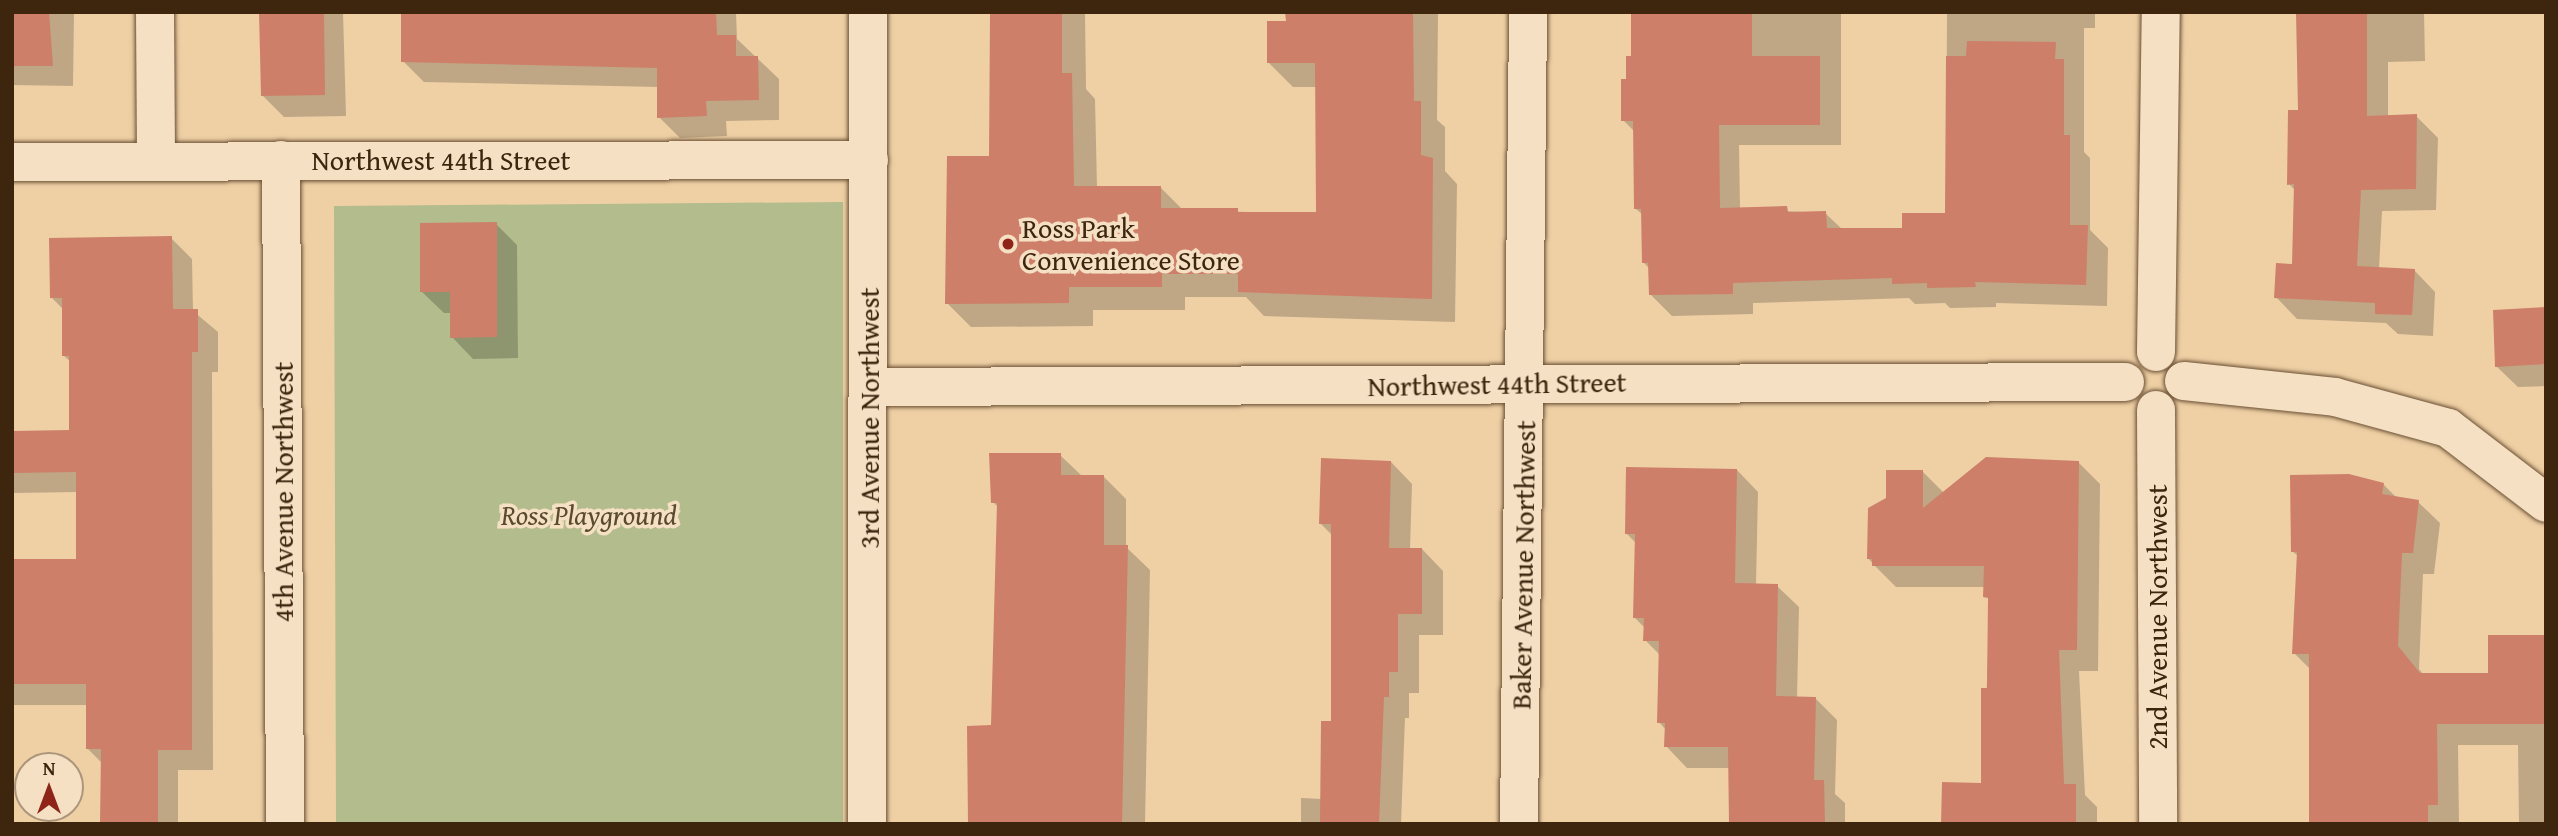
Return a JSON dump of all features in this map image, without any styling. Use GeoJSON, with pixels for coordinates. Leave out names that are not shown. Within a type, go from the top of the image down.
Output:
{"type":"FeatureCollection","features":[{"type":"Feature","properties":{"kind":"street"},"geometry":{"type":"LineString","coordinates":[[155,12],[156,161]]}},
{"type":"Feature","properties":{"kind":"street","name":"3rd Avenue Northwest"},"geometry":{"type":"LineString","coordinates":[[867,824],[870,387],[868,12]]}},
{"type":"Feature","properties":{"kind":"street","name":"Baker Avenue Northwest"},"geometry":{"type":"LineString","coordinates":[[1519,824],[1526,382],[1528,12]]}},
{"type":"Feature","properties":{"kind":"street"},"geometry":{"type":"LineString","coordinates":[[2156,352],[2161,12]]}},
{"type":"Feature","properties":{"kind":"street","name":"4th Avenue Northwest"},"geometry":{"type":"LineString","coordinates":[[281,160],[285,824]]}},
{"type":"Feature","properties":{"kind":"street","name":"Northwest 44th Street"},"geometry":{"type":"LineString","coordinates":[[12,162],[869,160]]}},
{"type":"Feature","properties":{"kind":"street"},"geometry":{"type":"LineString","coordinates":[[2156,352],[2178,362],[2184,381],[2178,400],[2156,410],[2135,404],[2125,382],[2132,361],[2156,352]]}},
{"type":"Feature","properties":{"kind":"street"},"geometry":{"type":"LineString","coordinates":[[2184,381],[2334,397],[2448,428],[2546,503]]}},
{"type":"Feature","properties":{"kind":"street","name":"Northwest 44th Street"},"geometry":{"type":"LineString","coordinates":[[870,387],[1526,382],[2125,382]]}},
{"type":"Feature","properties":{"kind":"street","name":"2nd Avenue Northwest"},"geometry":{"type":"LineString","coordinates":[[2156,410],[2158,824]]}},
{"type":"Feature","properties":{"kind":"green space","name":"Ross Playground"},"geometry":{"type":"Polygon","coordinates":[[[843,202],[843,824],[336,824],[334,206],[843,202]]]}},
{"type":"Feature","properties":{"kind":"building"},"geometry":{"type":"Polygon","coordinates":[[[12,12],[49,12],[53,66],[12,66],[12,12]]]}},
{"type":"Feature","properties":{"kind":"building"},"geometry":{"type":"Polygon","coordinates":[[[259,12],[324,12],[325,95],[261,96],[259,12]]]}},
{"type":"Feature","properties":{"kind":"building"},"geometry":{"type":"Polygon","coordinates":[[[401,12],[716,12],[717,35],[736,35],[736,56],[758,56],[759,100],[706,101],[707,116],[657,118],[657,68],[401,62],[401,12]]]}},
{"type":"Feature","properties":{"kind":"building"},"geometry":{"type":"Polygon","coordinates":[[[990,12],[1062,12],[1062,73],[1072,73],[1074,186],[1161,186],[1161,208],[1316,212],[1315,63],[1267,63],[1267,21],[1286,21],[1285,12],[1413,12],[1414,101],[1421,101],[1421,155],[1433,158],[1432,299],[1238,292],[1238,274],[1162,274],[1162,287],[1069,287],[1069,303],[945,304],[947,156],[989,156],[990,12]]]}},
{"type":"Feature","properties":{"kind":"building"},"geometry":{"type":"Polygon","coordinates":[[[1631,12],[1752,12],[1752,56],[1820,56],[1820,125],[1719,125],[1720,208],[1787,206],[1788,212],[1826,211],[1827,228],[1902,228],[1902,213],[1945,213],[1946,56],[1966,56],[1967,41],[2056,42],[2055,59],[2064,59],[2064,135],[2070,135],[2070,225],[2088,225],[2086,285],[1975,282],[1976,287],[1927,288],[1927,283],[1892,284],[1892,278],[1733,283],[1733,294],[1649,295],[1648,263],[1642,263],[1641,209],[1634,209],[1633,121],[1621,121],[1621,79],[1626,79],[1626,56],[1631,56],[1631,12]]]}},
{"type":"Feature","properties":{"kind":"building"},"geometry":{"type":"Polygon","coordinates":[[[2296,12],[2367,12],[2367,116],[2417,114],[2416,189],[2361,190],[2357,266],[2415,269],[2412,315],[2375,314],[2375,303],[2274,298],[2276,263],[2292,264],[2294,184],[2287,185],[2288,110],[2298,110],[2296,12]]]}},
{"type":"Feature","properties":{"kind":"building"},"geometry":{"type":"Polygon","coordinates":[[[497,222],[497,337],[450,338],[450,292],[420,292],[420,223],[497,222]]]}},
{"type":"Feature","properties":{"kind":"building"},"geometry":{"type":"Polygon","coordinates":[[[172,236],[173,309],[198,309],[198,352],[192,352],[192,750],[158,750],[158,824],[100,824],[101,749],[86,749],[86,684],[12,684],[12,559],[76,559],[76,472],[12,473],[12,431],[69,430],[69,356],[62,356],[62,298],[50,298],[49,238],[172,236]]]}},
{"type":"Feature","properties":{"kind":"building"},"geometry":{"type":"Polygon","coordinates":[[[2546,307],[2546,364],[2495,367],[2493,310],[2546,307]]]}},
{"type":"Feature","properties":{"kind":"building"},"geometry":{"type":"Polygon","coordinates":[[[989,453],[1061,453],[1061,475],[1104,475],[1104,545],[1128,545],[1122,824],[968,824],[967,726],[991,725],[997,503],[991,503],[989,453]]]}},
{"type":"Feature","properties":{"kind":"building"},"geometry":{"type":"Polygon","coordinates":[[[1986,457],[2079,461],[2077,650],[2059,650],[2064,784],[2076,784],[2076,824],[1941,824],[1942,782],[1981,783],[1981,688],[1987,688],[1988,598],[1983,597],[1984,566],[1872,566],[1872,559],[1867,559],[1868,508],[1886,498],[1886,470],[1923,470],[1923,508],[1986,457]]]}},
{"type":"Feature","properties":{"kind":"building"},"geometry":{"type":"Polygon","coordinates":[[[1321,458],[1391,461],[1389,548],[1422,548],[1422,614],[1398,614],[1398,672],[1389,672],[1389,697],[1384,697],[1379,824],[1320,823],[1321,721],[1331,721],[1331,524],[1319,524],[1321,458]]]}},
{"type":"Feature","properties":{"kind":"building"},"geometry":{"type":"Polygon","coordinates":[[[1626,467],[1737,469],[1735,583],[1778,584],[1776,696],[1816,697],[1814,780],[1824,780],[1825,824],[1729,824],[1728,747],[1664,747],[1665,723],[1657,723],[1659,641],[1643,641],[1644,618],[1633,618],[1635,534],[1625,534],[1626,467]]]}},
{"type":"Feature","properties":{"kind":"building"},"geometry":{"type":"Polygon","coordinates":[[[2349,474],[2384,483],[2382,494],[2419,500],[2413,553],[2402,553],[2398,646],[2420,673],[2488,673],[2488,635],[2546,635],[2546,724],[2437,724],[2438,805],[2428,805],[2428,824],[2309,824],[2309,654],[2292,654],[2297,552],[2291,552],[2290,475],[2349,474]]]}},
{"type":"Feature","properties":{"kind":"place","name":"Ross Park Convenience Store"},"geometry":{"type":"Point","coordinates":[1008,244]}}]}
